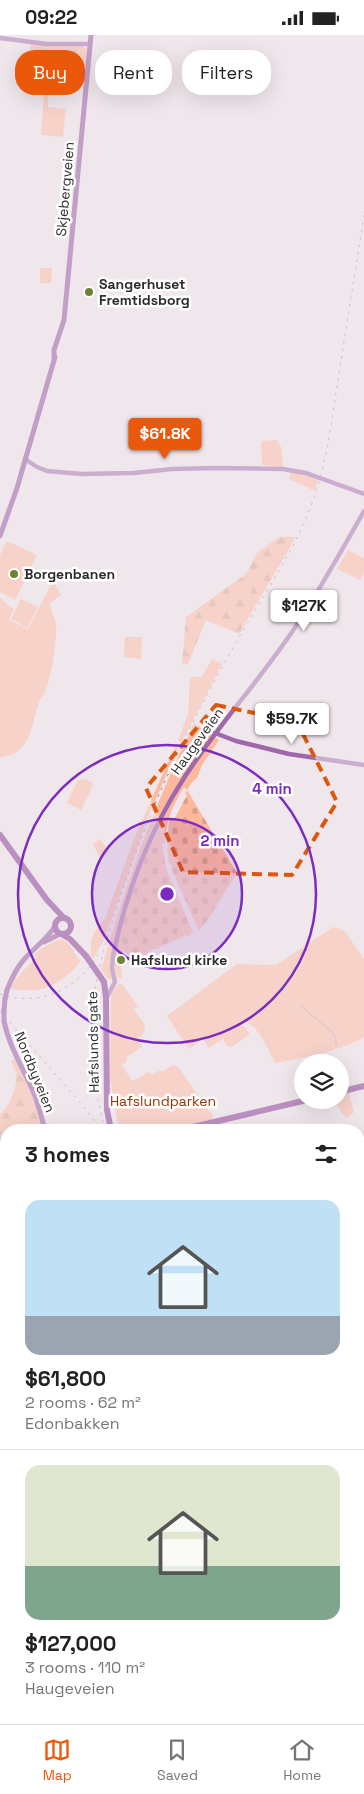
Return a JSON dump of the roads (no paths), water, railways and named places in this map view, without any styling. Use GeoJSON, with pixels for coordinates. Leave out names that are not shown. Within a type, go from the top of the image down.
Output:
{"type":"FeatureCollection","features":[{"type":"Feature","properties":{"kind":"highway"},"geometry":{"type":"LineString","coordinates":[[0,835],[53,907],[70,921],[74,939],[104,982]]}},
{"type":"Feature","properties":{"kind":"highway"},"geometry":{"type":"LineString","coordinates":[[37,887],[55,924],[56,931],[70,939],[86,956]]}},
{"type":"Feature","properties":{"kind":"highway"},"geometry":{"type":"LineString","coordinates":[[55,924],[59,919],[64,918]]}},
{"type":"Feature","properties":{"kind":"highway"},"geometry":{"type":"LineString","coordinates":[[62,934],[68,933],[71,929]]}},
{"type":"Feature","properties":{"kind":"highway","name":"Hafslunds gate"},"geometry":{"type":"LineString","coordinates":[[104,982],[106,998],[107,1115],[111,1124]]}},
{"type":"Feature","properties":{"kind":"highway"},"geometry":{"type":"LineString","coordinates":[[349,1090],[364,1086]]}},
{"type":"Feature","properties":{"kind":"highway"},"geometry":{"type":"LineString","coordinates":[[205,1124],[294,1103]]}},
{"type":"Feature","properties":{"kind":"main road","name":"Skjebergveien"},"geometry":{"type":"LineString","coordinates":[[0,536],[57,351],[64,320],[91,35]]}},
{"type":"Feature","properties":{"kind":"main road","name":"Nordbyveien"},"geometry":{"type":"LineString","coordinates":[[43,1124],[33,1090],[12,1048],[4,1021],[4,1010],[7,990],[18,967],[39,945],[55,924]]}},
{"type":"Feature","properties":{"kind":"main road","name":"Nordbyveien"},"geometry":{"type":"LineString","coordinates":[[39,945],[62,934]]}},
{"type":"Feature","properties":{"kind":"street"},"geometry":{"type":"LineString","coordinates":[[0,38],[38,44],[90,45]]}},
{"type":"Feature","properties":{"kind":"street"},"geometry":{"type":"LineString","coordinates":[[24,461],[55,472],[91,475],[177,469],[275,468],[306,473],[364,494]]}},
{"type":"Feature","properties":{"kind":"street","name":"Haugeveien"},"geometry":{"type":"LineString","coordinates":[[106,998],[115,983],[112,965],[115,947],[131,887],[153,835],[180,785],[215,733],[292,631],[364,511]]}},
{"type":"Feature","properties":{"kind":"street"},"geometry":{"type":"LineString","coordinates":[[215,733],[236,741],[289,754],[364,765]]}},
{"type":"Feature","properties":{"kind":"street"},"geometry":{"type":"LineString","coordinates":[[104,982],[110,983],[115,979]]}},
{"type":"Feature","properties":{"kind":"waterway"},"geometry":{"type":"LineString","coordinates":[[301,1005],[329,1029],[336,1038]]}},
{"type":"Feature","properties":{"kind":"waterway"},"geometry":{"type":"LineString","coordinates":[[336,1039],[336,1045]]}},
{"type":"Feature","properties":{"kind":"railway"},"geometry":{"type":"LineString","coordinates":[[104,1124],[94,1073],[91,1029],[96,985],[106,943],[142,837],[182,743],[240,635],[292,548],[312,503],[327,450],[364,215]]}},
{"type":"Feature","properties":{"kind":"railway"},"geometry":{"type":"LineString","coordinates":[[0,994],[15,998],[30,998],[58,992],[82,975],[100,951]]}},
{"type":"Feature","properties":{"kind":"railway"},"geometry":{"type":"LineString","coordinates":[[0,1011],[97,1124]]}},
{"type":"Feature","properties":{"kind":"place","name":"Sangerhuset Fremtidsborg"},"geometry":{"type":"Point","coordinates":[89,292]}},
{"type":"Feature","properties":{"kind":"place","name":"Borgenbanen"},"geometry":{"type":"Point","coordinates":[14,574]}},
{"type":"Feature","properties":{"kind":"place","name":"Hafslund kirke"},"geometry":{"type":"Point","coordinates":[121,960]}},
{"type":"Feature","properties":{"kind":"park label","name":"Hafslundparken"},"geometry":{"type":"Point","coordinates":[163,1101]}}]}
